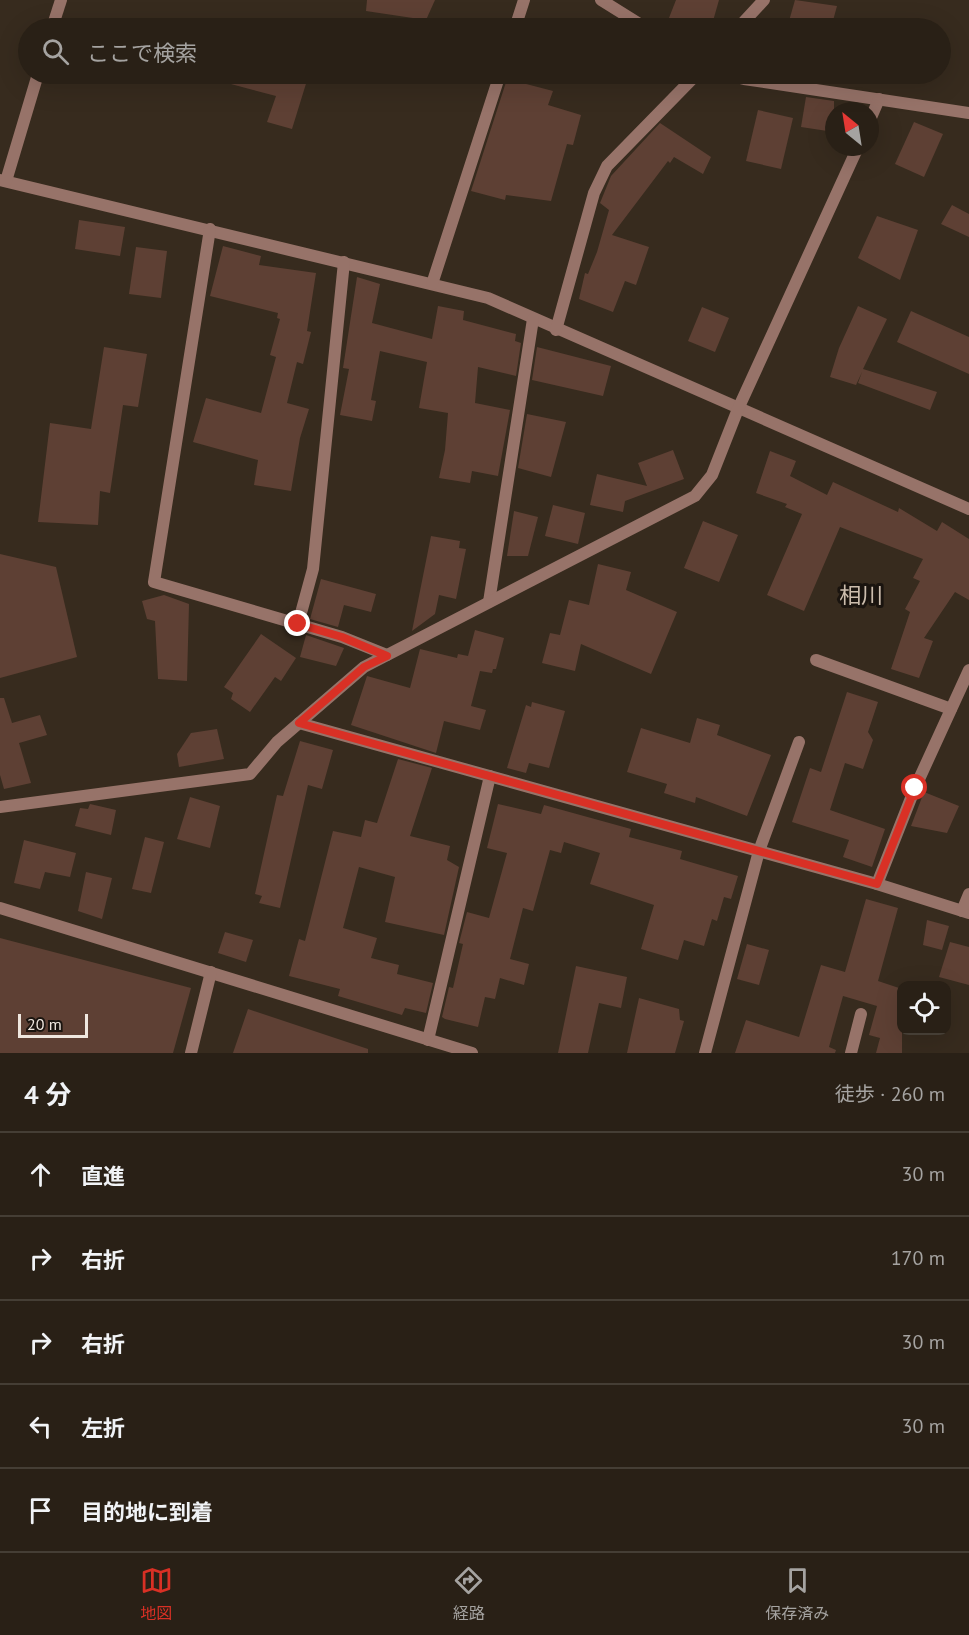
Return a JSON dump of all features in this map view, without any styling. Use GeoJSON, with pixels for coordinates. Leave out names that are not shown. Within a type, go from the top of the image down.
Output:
{"type":"FeatureCollection","features":[{"type":"Feature","properties":{"kind":"street"},"geometry":{"type":"LineString","coordinates":[[55,18],[61,0]]}},
{"type":"Feature","properties":{"kind":"street"},"geometry":{"type":"LineString","coordinates":[[518,18],[524,0]]}},
{"type":"Feature","properties":{"kind":"street"},"geometry":{"type":"LineString","coordinates":[[601,0],[630,18]]}},
{"type":"Feature","properties":{"kind":"street"},"geometry":{"type":"LineString","coordinates":[[747,18],[764,0]]}},
{"type":"Feature","properties":{"kind":"street"},"geometry":{"type":"LineString","coordinates":[[35,84],[3,181],[210,229],[488,298],[556,330],[969,509]]}},
{"type":"Feature","properties":{"kind":"street"},"geometry":{"type":"LineString","coordinates":[[432,284],[497,84]]}},
{"type":"Feature","properties":{"kind":"street"},"geometry":{"type":"LineString","coordinates":[[556,330],[594,193],[607,166],[687,84]]}},
{"type":"Feature","properties":{"kind":"street"},"geometry":{"type":"LineString","coordinates":[[772,84],[969,113]]}},
{"type":"Feature","properties":{"kind":"street"},"geometry":{"type":"LineString","coordinates":[[0,807],[250,774],[277,742],[364,667],[694,496],[712,475],[738,409],[854,156]]}},
{"type":"Feature","properties":{"kind":"street"},"geometry":{"type":"LineString","coordinates":[[210,229],[154,582],[342,637],[387,656]]}},
{"type":"Feature","properties":{"kind":"street"},"geometry":{"type":"LineString","coordinates":[[298,624],[313,569],[344,262]]}},
{"type":"Feature","properties":{"kind":"street"},"geometry":{"type":"LineString","coordinates":[[489,602],[533,319]]}},
{"type":"Feature","properties":{"kind":"street"},"geometry":{"type":"LineString","coordinates":[[816,660],[951,710]]}},
{"type":"Feature","properties":{"kind":"street"},"geometry":{"type":"LineString","coordinates":[[877,884],[915,788],[969,670]]}},
{"type":"Feature","properties":{"kind":"street"},"geometry":{"type":"LineString","coordinates":[[299,723],[877,884],[965,912],[969,894]]}},
{"type":"Feature","properties":{"kind":"street"},"geometry":{"type":"LineString","coordinates":[[705,1053],[759,851],[799,742]]}},
{"type":"Feature","properties":{"kind":"street"},"geometry":{"type":"LineString","coordinates":[[428,1040],[490,776]]}},
{"type":"Feature","properties":{"kind":"street"},"geometry":{"type":"LineString","coordinates":[[0,908],[471,1053]]}},
{"type":"Feature","properties":{"kind":"street"},"geometry":{"type":"LineString","coordinates":[[191,1053],[211,972]]}},
{"type":"Feature","properties":{"kind":"street"},"geometry":{"type":"LineString","coordinates":[[851,1053],[861,1014]]}},
{"type":"Feature","properties":{"kind":"building"},"geometry":{"type":"Polygon","coordinates":[[[367,0],[435,0],[427,18],[366,11],[367,0]]]}},
{"type":"Feature","properties":{"kind":"building"},"geometry":{"type":"Polygon","coordinates":[[[676,0],[719,0],[714,18],[669,18],[676,0]]]}},
{"type":"Feature","properties":{"kind":"building"},"geometry":{"type":"Polygon","coordinates":[[[795,0],[837,6],[834,18],[790,18],[795,0]]]}},
{"type":"Feature","properties":{"kind":"building"},"geometry":{"type":"Polygon","coordinates":[[[231,84],[306,84],[292,129],[267,122],[276,96],[231,84]]]}},
{"type":"Feature","properties":{"kind":"building"},"geometry":{"type":"Polygon","coordinates":[[[505,84],[526,84],[553,91],[548,105],[581,115],[573,145],[567,144],[551,201],[506,195],[505,200],[471,191],[505,84]]]}},
{"type":"Feature","properties":{"kind":"building"},"geometry":{"type":"Polygon","coordinates":[[[806,97],[834,101],[825,102],[825,131],[801,127],[806,97]]]}},
{"type":"Feature","properties":{"kind":"building"},"geometry":{"type":"Polygon","coordinates":[[[758,110],[793,118],[781,169],[746,161],[758,110]]]}},
{"type":"Feature","properties":{"kind":"building"},"geometry":{"type":"Polygon","coordinates":[[[914,122],[943,134],[924,177],[895,164],[914,122]]]}},
{"type":"Feature","properties":{"kind":"building"},"geometry":{"type":"Polygon","coordinates":[[[660,123],[711,157],[703,174],[674,157],[670,163],[668,161],[612,235],[649,247],[636,285],[625,281],[613,312],[579,299],[585,273],[588,274],[597,252],[609,210],[600,203],[611,176],[660,123]]]}},
{"type":"Feature","properties":{"kind":"building"},"geometry":{"type":"Polygon","coordinates":[[[952,205],[969,214],[969,237],[941,224],[952,205]]]}},
{"type":"Feature","properties":{"kind":"building"},"geometry":{"type":"Polygon","coordinates":[[[877,216],[918,230],[900,280],[858,258],[877,216]]]}},
{"type":"Feature","properties":{"kind":"building"},"geometry":{"type":"Polygon","coordinates":[[[79,220],[125,227],[120,256],[75,249],[79,220]]]}},
{"type":"Feature","properties":{"kind":"building"},"geometry":{"type":"Polygon","coordinates":[[[223,246],[261,256],[259,265],[316,273],[307,331],[311,332],[303,364],[297,362],[287,403],[309,409],[300,438],[291,491],[254,485],[258,460],[193,442],[206,398],[261,413],[276,357],[270,355],[280,319],[277,318],[278,313],[210,296],[223,246]]]}},
{"type":"Feature","properties":{"kind":"building"},"geometry":{"type":"Polygon","coordinates":[[[136,247],[167,251],[161,298],[129,294],[136,247]]]}},
{"type":"Feature","properties":{"kind":"building"},"geometry":{"type":"Polygon","coordinates":[[[357,277],[380,284],[372,323],[432,339],[438,306],[464,311],[463,320],[516,334],[515,341],[521,343],[516,376],[478,367],[475,403],[510,410],[498,476],[472,471],[470,483],[439,478],[445,450],[448,413],[419,408],[427,362],[380,351],[371,400],[376,401],[372,421],[340,415],[349,369],[343,368],[357,277]]]}},
{"type":"Feature","properties":{"kind":"building"},"geometry":{"type":"Polygon","coordinates":[[[858,306],[887,319],[863,369],[937,392],[930,410],[858,383],[862,372],[856,385],[830,377],[839,348],[858,306]]]}},
{"type":"Feature","properties":{"kind":"building"},"geometry":{"type":"Polygon","coordinates":[[[702,307],[729,318],[715,352],[688,341],[702,307]]]}},
{"type":"Feature","properties":{"kind":"building"},"geometry":{"type":"Polygon","coordinates":[[[911,311],[969,337],[969,374],[897,342],[911,311]]]}},
{"type":"Feature","properties":{"kind":"building"},"geometry":{"type":"Polygon","coordinates":[[[104,347],[147,354],[138,407],[123,405],[110,493],[100,491],[98,525],[38,522],[50,423],[91,429],[104,347]]]}},
{"type":"Feature","properties":{"kind":"building"},"geometry":{"type":"Polygon","coordinates":[[[537,347],[611,366],[603,396],[532,380],[537,347]]]}},
{"type":"Feature","properties":{"kind":"building"},"geometry":{"type":"Polygon","coordinates":[[[527,414],[566,422],[551,477],[518,468],[527,414]]]}},
{"type":"Feature","properties":{"kind":"building"},"geometry":{"type":"Polygon","coordinates":[[[673,450],[684,479],[625,501],[623,512],[590,505],[597,474],[647,486],[638,463],[673,450]]]}},
{"type":"Feature","properties":{"kind":"building"},"geometry":{"type":"Polygon","coordinates":[[[770,451],[796,461],[790,476],[827,495],[833,482],[898,512],[899,508],[937,531],[942,522],[969,539],[969,600],[955,592],[924,638],[933,641],[919,678],[891,669],[910,612],[905,609],[920,581],[913,578],[923,559],[840,527],[804,611],[767,595],[802,514],[785,507],[787,504],[756,493],[770,451]]]}},
{"type":"Feature","properties":{"kind":"building"},"geometry":{"type":"Polygon","coordinates":[[[553,505],[585,513],[578,544],[545,536],[553,505]]]}},
{"type":"Feature","properties":{"kind":"building"},"geometry":{"type":"Polygon","coordinates":[[[514,511],[538,517],[528,556],[507,556],[514,511]]]}},
{"type":"Feature","properties":{"kind":"building"},"geometry":{"type":"Polygon","coordinates":[[[703,521],[738,535],[719,582],[684,568],[703,521]]]}},
{"type":"Feature","properties":{"kind":"building"},"geometry":{"type":"Polygon","coordinates":[[[431,536],[460,541],[459,548],[466,549],[456,599],[439,595],[435,614],[412,631],[431,536]]]}},
{"type":"Feature","properties":{"kind":"building"},"geometry":{"type":"Polygon","coordinates":[[[0,554],[56,567],[77,657],[0,678],[0,554]]]}},
{"type":"Feature","properties":{"kind":"building"},"geometry":{"type":"Polygon","coordinates":[[[598,564],[631,572],[626,590],[677,612],[651,674],[581,644],[575,671],[542,663],[550,633],[560,635],[569,600],[589,605],[598,564]]]}},
{"type":"Feature","properties":{"kind":"building"},"geometry":{"type":"Polygon","coordinates":[[[321,579],[376,594],[371,612],[344,605],[338,627],[310,619],[321,579]]]}},
{"type":"Feature","properties":{"kind":"building"},"geometry":{"type":"Polygon","coordinates":[[[164,595],[189,604],[187,681],[158,679],[155,621],[147,619],[142,601],[164,595]]]}},
{"type":"Feature","properties":{"kind":"building"},"geometry":{"type":"Polygon","coordinates":[[[475,630],[504,638],[496,669],[493,669],[492,673],[480,671],[471,706],[486,710],[480,730],[444,721],[436,753],[351,725],[367,676],[410,688],[420,649],[457,658],[458,654],[468,656],[475,630]]]}},
{"type":"Feature","properties":{"kind":"building"},"geometry":{"type":"Polygon","coordinates":[[[261,634],[296,658],[281,681],[275,677],[250,712],[231,699],[233,693],[224,687],[261,634]]]}},
{"type":"Feature","properties":{"kind":"building"},"geometry":{"type":"Polygon","coordinates":[[[306,635],[344,648],[336,666],[300,657],[306,635]]]}},
{"type":"Feature","properties":{"kind":"building"},"geometry":{"type":"Polygon","coordinates":[[[847,692],[878,702],[868,732],[873,740],[863,769],[845,763],[830,810],[885,829],[872,867],[843,857],[849,840],[792,822],[810,768],[821,772],[847,692]]]}},
{"type":"Feature","properties":{"kind":"building"},"geometry":{"type":"Polygon","coordinates":[[[0,698],[4,698],[12,723],[40,715],[47,735],[19,743],[31,783],[4,789],[0,775],[0,698]]]}},
{"type":"Feature","properties":{"kind":"building"},"geometry":{"type":"Polygon","coordinates":[[[532,702],[565,711],[549,768],[529,763],[526,773],[507,768],[526,705],[531,707],[532,702]]]}},
{"type":"Feature","properties":{"kind":"building"},"geometry":{"type":"Polygon","coordinates":[[[697,718],[720,725],[717,735],[771,755],[747,816],[696,797],[695,803],[664,793],[667,784],[627,772],[641,728],[690,743],[697,718]]]}},
{"type":"Feature","properties":{"kind":"building"},"geometry":{"type":"Polygon","coordinates":[[[217,729],[224,759],[179,767],[177,754],[191,733],[217,729]]]}},
{"type":"Feature","properties":{"kind":"building"},"geometry":{"type":"Polygon","coordinates":[[[300,741],[333,750],[322,789],[308,785],[280,908],[259,903],[262,896],[255,894],[277,795],[283,796],[300,741]]]}},
{"type":"Feature","properties":{"kind":"building"},"geometry":{"type":"Polygon","coordinates":[[[398,759],[432,768],[410,836],[450,846],[447,860],[459,867],[444,935],[385,922],[395,877],[359,867],[343,928],[377,938],[371,958],[399,965],[397,974],[433,983],[426,1013],[405,1008],[402,1015],[338,996],[340,989],[289,976],[299,939],[305,941],[333,831],[361,837],[365,820],[377,823],[398,759]]]}},
{"type":"Feature","properties":{"kind":"building"},"geometry":{"type":"Polygon","coordinates":[[[924,792],[959,806],[947,833],[911,826],[924,792]]]}},
{"type":"Feature","properties":{"kind":"building"},"geometry":{"type":"Polygon","coordinates":[[[190,797],[220,806],[210,848],[177,839],[190,797]]]}},
{"type":"Feature","properties":{"kind":"building"},"geometry":{"type":"Polygon","coordinates":[[[90,804],[116,810],[111,835],[75,826],[80,808],[88,809],[90,804]]]}},
{"type":"Feature","properties":{"kind":"building"},"geometry":{"type":"Polygon","coordinates":[[[498,804],[541,814],[544,805],[631,829],[629,837],[682,851],[680,859],[738,876],[731,899],[724,897],[717,921],[712,919],[704,946],[684,940],[678,960],[641,949],[654,905],[590,884],[600,853],[564,842],[561,853],[550,850],[533,911],[523,908],[510,959],[529,964],[524,985],[500,978],[495,999],[485,997],[478,1027],[445,1019],[442,1017],[449,987],[453,988],[463,944],[459,943],[467,912],[489,918],[507,853],[487,848],[498,804]]]}},
{"type":"Feature","properties":{"kind":"building"},"geometry":{"type":"Polygon","coordinates":[[[145,837],[164,842],[151,893],[132,889],[145,837]]]}},
{"type":"Feature","properties":{"kind":"building"},"geometry":{"type":"Polygon","coordinates":[[[24,840],[76,853],[70,877],[45,872],[40,889],[14,883],[24,840]]]}},
{"type":"Feature","properties":{"kind":"building"},"geometry":{"type":"Polygon","coordinates":[[[86,872],[112,878],[102,919],[78,911],[86,872]]]}},
{"type":"Feature","properties":{"kind":"building"},"geometry":{"type":"Polygon","coordinates":[[[866,899],[898,908],[878,981],[897,987],[897,1035],[902,1035],[902,1053],[876,1053],[880,1038],[869,1035],[877,1006],[843,996],[829,1047],[836,1050],[835,1053],[735,1053],[746,1020],[799,1037],[821,965],[845,972],[866,899]]]}},
{"type":"Feature","properties":{"kind":"building"},"geometry":{"type":"Polygon","coordinates":[[[927,920],[949,926],[942,950],[923,945],[927,920]]]}},
{"type":"Feature","properties":{"kind":"building"},"geometry":{"type":"Polygon","coordinates":[[[225,932],[253,940],[246,962],[218,953],[225,932]]]}},
{"type":"Feature","properties":{"kind":"building"},"geometry":{"type":"Polygon","coordinates":[[[0,938],[191,988],[173,1053],[0,1053],[0,938]]]}},
{"type":"Feature","properties":{"kind":"building"},"geometry":{"type":"Polygon","coordinates":[[[950,942],[969,947],[969,985],[939,977],[950,942]]]}},
{"type":"Feature","properties":{"kind":"building"},"geometry":{"type":"Polygon","coordinates":[[[747,944],[769,950],[759,985],[737,979],[747,944]]]}},
{"type":"Feature","properties":{"kind":"building"},"geometry":{"type":"Polygon","coordinates":[[[576,966],[627,977],[621,1008],[599,1003],[588,1053],[558,1053],[576,966]]]}},
{"type":"Feature","properties":{"kind":"building"},"geometry":{"type":"Polygon","coordinates":[[[639,998],[679,1009],[680,1020],[684,1021],[675,1053],[627,1053],[639,998]]]}},
{"type":"Feature","properties":{"kind":"building"},"geometry":{"type":"Polygon","coordinates":[[[248,1009],[368,1049],[368,1053],[233,1053],[248,1009]]]}},
{"type":"Feature","properties":{"kind":"district","name":"相川"},"geometry":{"type":"Point","coordinates":[861,595]}},
{"type":"Feature","properties":{"kind":"route"},"geometry":{"type":"LineString","coordinates":[[298,624],[342,637],[387,656],[364,667],[299,723],[877,884],[915,788]]}}]}
